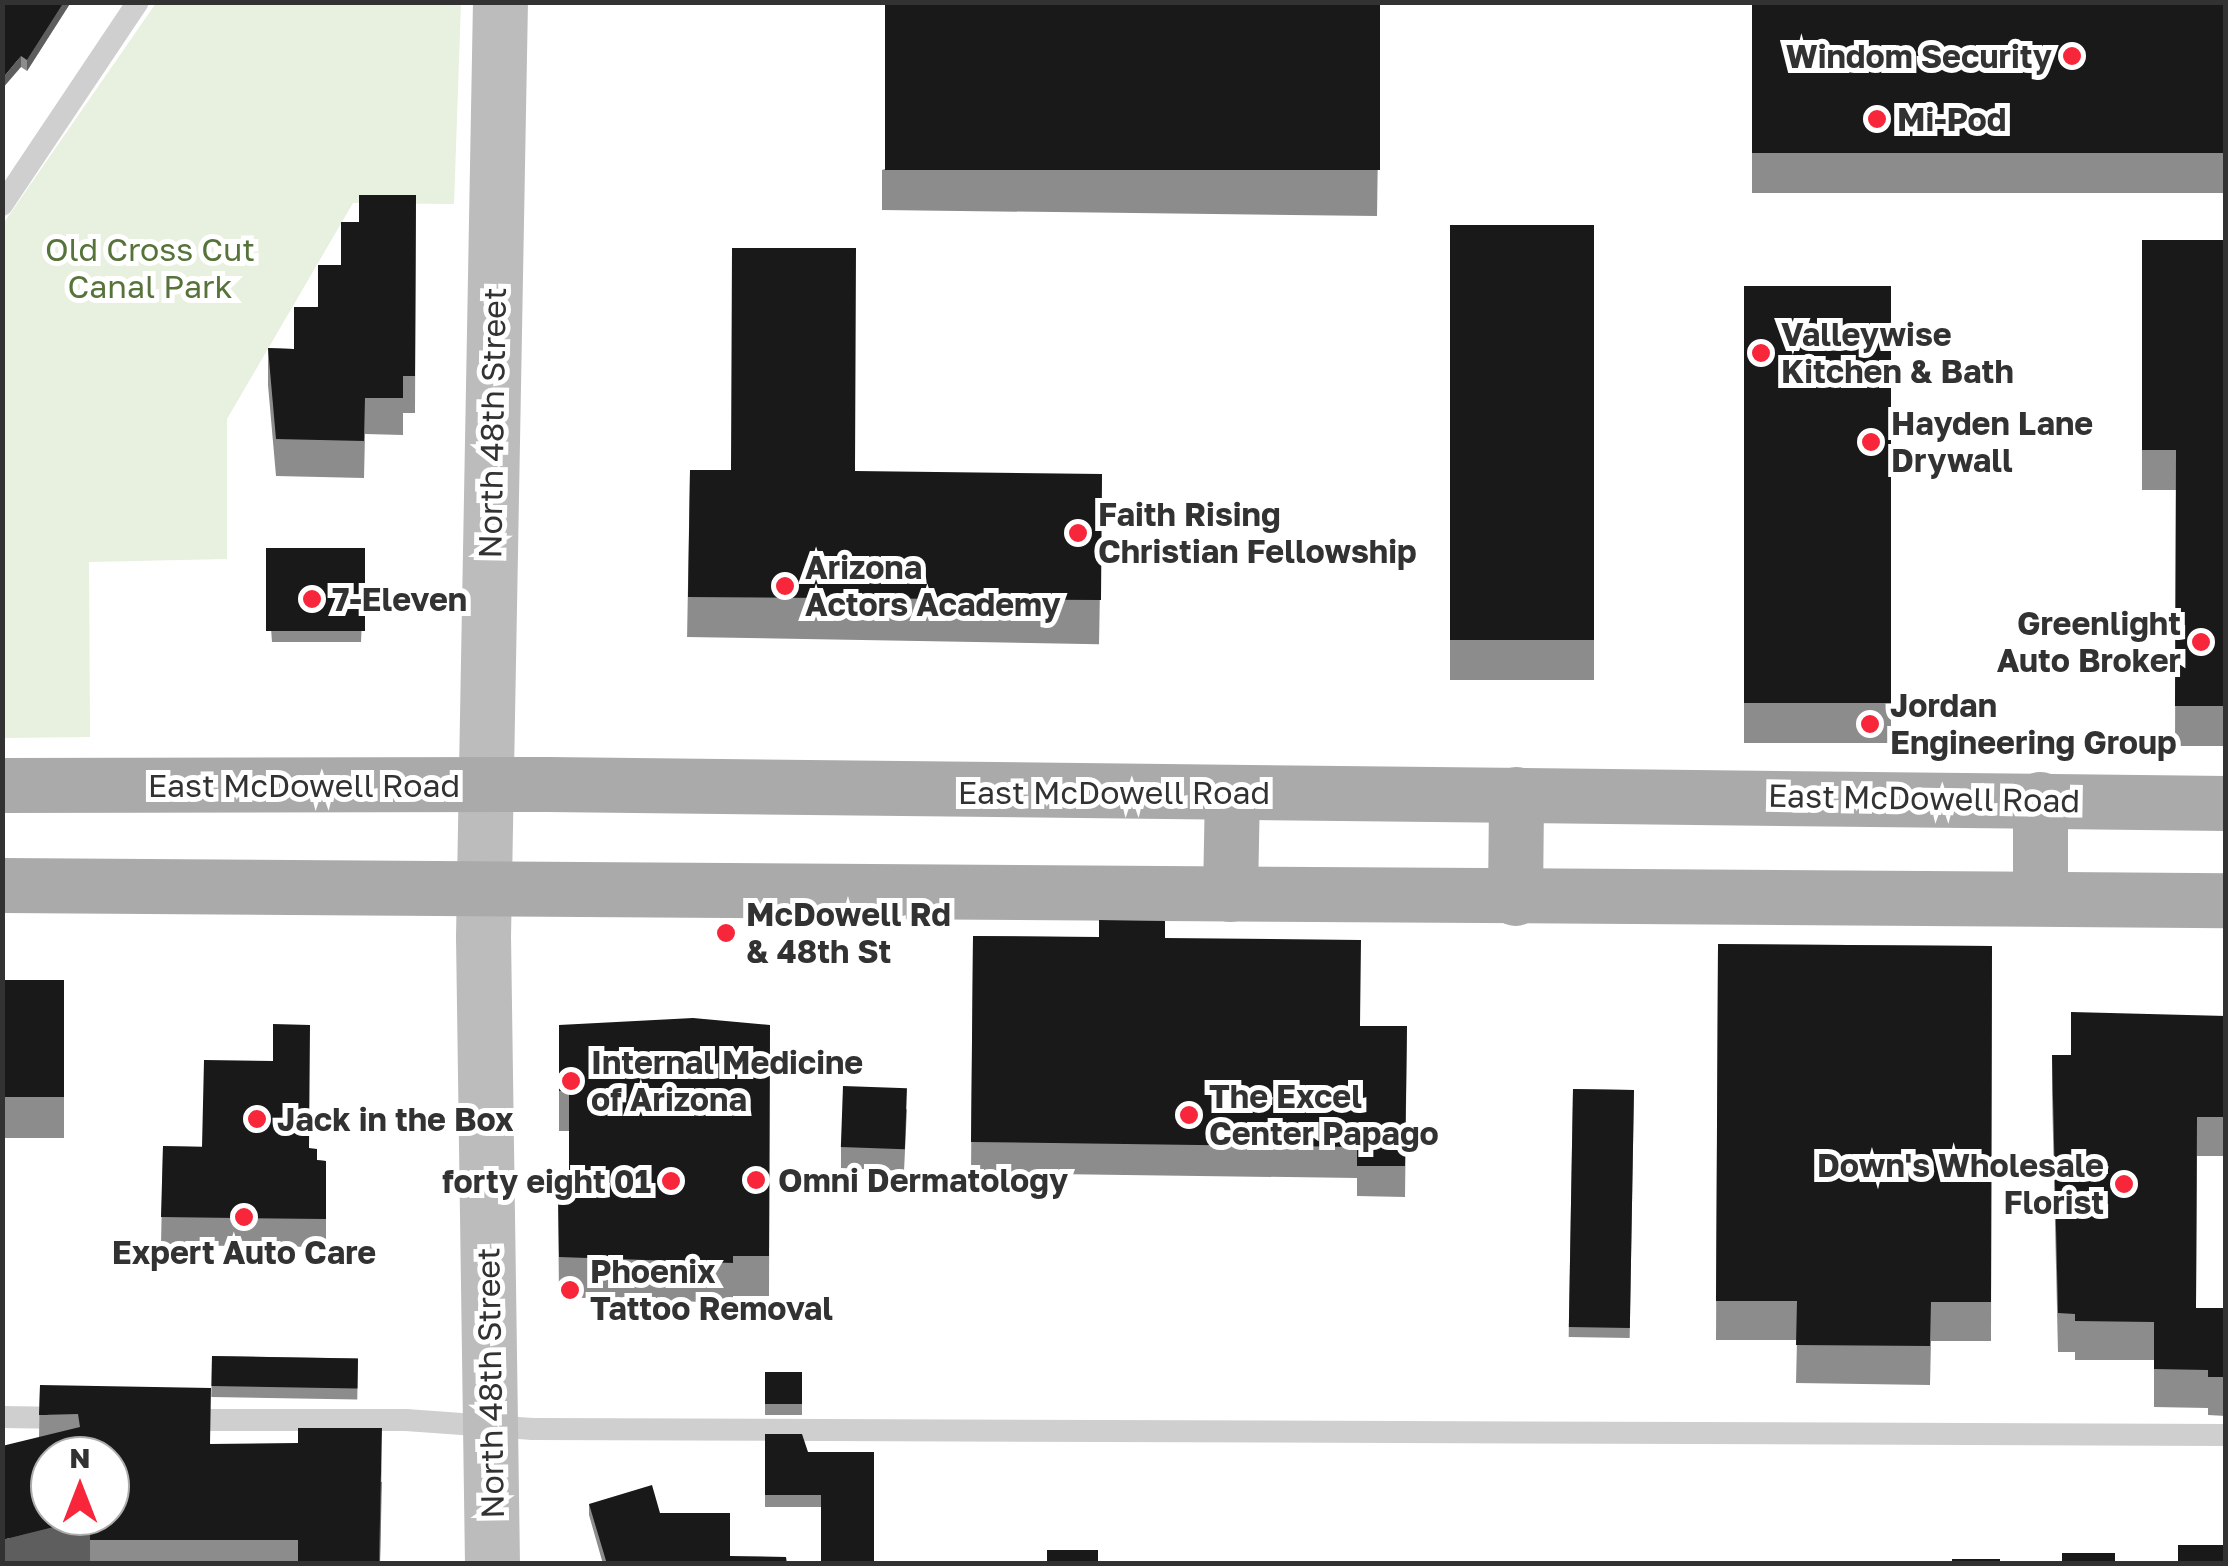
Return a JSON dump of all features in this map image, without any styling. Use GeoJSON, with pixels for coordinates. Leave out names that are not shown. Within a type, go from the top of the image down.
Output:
{"type":"FeatureCollection","features":[{"type":"Feature","properties":{"kind":"main road","name":"East McDowell Road"},"geometry":{"type":"LineString","coordinates":[[2,785],[486,784],[2226,803]]}},
{"type":"Feature","properties":{"kind":"main road"},"geometry":{"type":"LineString","coordinates":[[1230,894],[1232,793]]}},
{"type":"Feature","properties":{"kind":"main road"},"geometry":{"type":"LineString","coordinates":[[1515,898],[1516,794]]}},
{"type":"Feature","properties":{"kind":"main road"},"geometry":{"type":"LineString","coordinates":[[2040,799],[2040,898]]}},
{"type":"Feature","properties":{"kind":"main road"},"geometry":{"type":"LineString","coordinates":[[2,884],[1515,898],[2226,900]]}},
{"type":"Feature","properties":{"kind":"street","name":"North 48th Street"},"geometry":{"type":"LineString","coordinates":[[492,1564],[484,886],[500,2]]}},
{"type":"Feature","properties":{"kind":"lane"},"geometry":{"type":"LineString","coordinates":[[2,204],[138,2]]}},
{"type":"Feature","properties":{"kind":"lane"},"geometry":{"type":"LineString","coordinates":[[2,1417],[94,1419]]}},
{"type":"Feature","properties":{"kind":"lane"},"geometry":{"type":"LineString","coordinates":[[148,1420],[366,1420],[490,1428],[2226,1434]]}},
{"type":"Feature","properties":{"kind":"green space","name":"Old Cross Cut Canal Park"},"geometry":{"type":"Polygon","coordinates":[[[156,3],[461,3],[454,204],[353,203],[227,419],[227,559],[89,562],[90,737],[3,738],[3,224],[156,3]]]}},
{"type":"Feature","properties":{"kind":"building"},"geometry":{"type":"Polygon","coordinates":[[[2,2],[64,2],[27,60],[21,56],[2,79],[2,2]]]}},
{"type":"Feature","properties":{"kind":"building"},"geometry":{"type":"Polygon","coordinates":[[[885,2],[1380,2],[1380,170],[885,170],[885,2]]]}},
{"type":"Feature","properties":{"kind":"building"},"geometry":{"type":"Polygon","coordinates":[[[1752,4],[2226,4],[2226,153],[1752,153],[1752,4]]]}},
{"type":"Feature","properties":{"kind":"building"},"geometry":{"type":"Polygon","coordinates":[[[359,195],[416,195],[415,376],[403,376],[403,398],[365,398],[364,441],[276,439],[268,348],[294,349],[294,307],[318,307],[318,265],[341,265],[341,222],[359,222],[359,195]]]}},
{"type":"Feature","properties":{"kind":"building"},"geometry":{"type":"Polygon","coordinates":[[[1450,225],[1594,225],[1594,640],[1450,640],[1450,225]]]}},
{"type":"Feature","properties":{"kind":"building"},"geometry":{"type":"Polygon","coordinates":[[[2142,240],[2226,240],[2226,706],[2175,706],[2176,450],[2142,450],[2142,240]]]}},
{"type":"Feature","properties":{"kind":"building"},"geometry":{"type":"Polygon","coordinates":[[[732,248],[856,248],[855,471],[1102,474],[1101,600],[688,597],[690,470],[731,470],[732,248]]]}},
{"type":"Feature","properties":{"kind":"building"},"geometry":{"type":"Polygon","coordinates":[[[1744,286],[1891,286],[1891,703],[1744,703],[1744,286]]]}},
{"type":"Feature","properties":{"kind":"building"},"geometry":{"type":"Polygon","coordinates":[[[266,548],[365,548],[365,631],[266,631],[266,548]]]}},
{"type":"Feature","properties":{"kind":"building","name":"The Excel Center Papago"},"geometry":{"type":"Polygon","coordinates":[[[1099,920],[1165,921],[1165,938],[1361,940],[1360,1026],[1407,1026],[1405,1166],[1357,1166],[1357,1147],[971,1142],[973,936],[1099,937],[1099,920]]]}},
{"type":"Feature","properties":{"kind":"building"},"geometry":{"type":"Polygon","coordinates":[[[1718,944],[1992,946],[1991,1302],[1931,1302],[1930,1346],[1796,1345],[1797,1301],[1716,1301],[1718,944]]]}},
{"type":"Feature","properties":{"kind":"building"},"geometry":{"type":"Polygon","coordinates":[[[2,980],[64,980],[64,1097],[2,1097],[2,980]]]}},
{"type":"Feature","properties":{"kind":"building","name":"Down's Wholesale Florist"},"geometry":{"type":"Polygon","coordinates":[[[2071,1012],[2226,1016],[2226,1117],[2197,1117],[2196,1308],[2226,1308],[2226,1377],[2208,1377],[2208,1370],[2154,1369],[2154,1322],[2075,1321],[2075,1314],[2058,1313],[2052,1055],[2071,1055],[2071,1012]]]}},
{"type":"Feature","properties":{"kind":"building","name":"forty eight 01"},"geometry":{"type":"Polygon","coordinates":[[[693,1018],[770,1025],[769,1256],[733,1256],[733,1263],[559,1257],[558,1192],[569,1192],[569,1091],[559,1091],[559,1025],[693,1018]]]}},
{"type":"Feature","properties":{"kind":"building"},"geometry":{"type":"Polygon","coordinates":[[[273,1024],[310,1025],[309,1148],[317,1149],[317,1160],[326,1161],[326,1219],[161,1217],[163,1146],[202,1147],[204,1060],[273,1061],[273,1024]]]}},
{"type":"Feature","properties":{"kind":"building"},"geometry":{"type":"Polygon","coordinates":[[[843,1086],[907,1088],[905,1149],[841,1147],[843,1086]]]}},
{"type":"Feature","properties":{"kind":"building"},"geometry":{"type":"Polygon","coordinates":[[[1573,1089],[1634,1090],[1630,1328],[1569,1327],[1573,1089]]]}},
{"type":"Feature","properties":{"kind":"building"},"geometry":{"type":"Polygon","coordinates":[[[212,1356],[358,1359],[357,1389],[211,1386],[212,1356]]]}},
{"type":"Feature","properties":{"kind":"building"},"geometry":{"type":"Polygon","coordinates":[[[765,1372],[802,1372],[802,1404],[765,1404],[765,1372]]]}},
{"type":"Feature","properties":{"kind":"building"},"geometry":{"type":"Polygon","coordinates":[[[40,1385],[211,1388],[210,1444],[298,1443],[298,1428],[382,1428],[379,1564],[298,1564],[298,1540],[90,1540],[90,1536],[130,1536],[130,1436],[43,1436],[80,1427],[78,1414],[39,1415],[40,1385]]]}},
{"type":"Feature","properties":{"kind":"building"},"geometry":{"type":"Polygon","coordinates":[[[765,1434],[802,1434],[808,1452],[874,1452],[874,1564],[821,1564],[821,1495],[765,1495],[765,1434]]]}},
{"type":"Feature","properties":{"kind":"building"},"geometry":{"type":"Polygon","coordinates":[[[30,1439],[30,1533],[2,1540],[2,1446],[30,1439]]]}},
{"type":"Feature","properties":{"kind":"building"},"geometry":{"type":"Polygon","coordinates":[[[652,1485],[660,1513],[730,1513],[730,1556],[786,1557],[787,1564],[607,1564],[589,1504],[652,1485]]]}},
{"type":"Feature","properties":{"kind":"building"},"geometry":{"type":"Polygon","coordinates":[[[2178,1545],[2226,1545],[2226,1564],[2178,1564],[2178,1545]]]}},
{"type":"Feature","properties":{"kind":"building"},"geometry":{"type":"Polygon","coordinates":[[[1047,1550],[1098,1550],[1098,1564],[1047,1564],[1047,1550]]]}},
{"type":"Feature","properties":{"kind":"building"},"geometry":{"type":"Polygon","coordinates":[[[2062,1553],[2115,1553],[2115,1564],[2062,1564],[2062,1553]]]}},
{"type":"Feature","properties":{"kind":"building"},"geometry":{"type":"Polygon","coordinates":[[[1952,1559],[2000,1559],[2000,1564],[1952,1564],[1952,1559]]]}},
{"type":"Feature","properties":{"kind":"place","name":"Windom Security"},"geometry":{"type":"Point","coordinates":[2072,56]}},
{"type":"Feature","properties":{"kind":"place","name":"Mi-Pod"},"geometry":{"type":"Point","coordinates":[1877,119]}},
{"type":"Feature","properties":{"kind":"place","name":"Valleywise Kitchen & Bath"},"geometry":{"type":"Point","coordinates":[1761,353]}},
{"type":"Feature","properties":{"kind":"place","name":"Hayden Lane Drywall"},"geometry":{"type":"Point","coordinates":[1871,442]}},
{"type":"Feature","properties":{"kind":"place","name":"Faith Rising Christian Fellowship"},"geometry":{"type":"Point","coordinates":[1078,533]}},
{"type":"Feature","properties":{"kind":"place","name":"Arizona Actors Academy"},"geometry":{"type":"Point","coordinates":[785,586]}},
{"type":"Feature","properties":{"kind":"place","name":"7-Eleven"},"geometry":{"type":"Point","coordinates":[312,599]}},
{"type":"Feature","properties":{"kind":"place","name":"Greenlight Auto Broker"},"geometry":{"type":"Point","coordinates":[2201,642]}},
{"type":"Feature","properties":{"kind":"place","name":"Jordan Engineering Group"},"geometry":{"type":"Point","coordinates":[1870,724]}},
{"type":"Feature","properties":{"kind":"place","name":"McDowell Rd & 48th St"},"geometry":{"type":"Point","coordinates":[726,933]}},
{"type":"Feature","properties":{"kind":"place","name":"Internal Medicine of Arizona"},"geometry":{"type":"Point","coordinates":[571,1081]}},
{"type":"Feature","properties":{"kind":"place","name":"The Excel Center Papago"},"geometry":{"type":"Point","coordinates":[1189,1115]}},
{"type":"Feature","properties":{"kind":"place","name":"Jack in the Box"},"geometry":{"type":"Point","coordinates":[257,1119]}},
{"type":"Feature","properties":{"kind":"place","name":"Omni Dermatology"},"geometry":{"type":"Point","coordinates":[756,1180]}},
{"type":"Feature","properties":{"kind":"place","name":"forty eight 01"},"geometry":{"type":"Point","coordinates":[671,1181]}},
{"type":"Feature","properties":{"kind":"place","name":"Down's Wholesale Florist"},"geometry":{"type":"Point","coordinates":[2124,1184]}},
{"type":"Feature","properties":{"kind":"place","name":"Expert Auto Care"},"geometry":{"type":"Point","coordinates":[244,1217]}},
{"type":"Feature","properties":{"kind":"place","name":"Phoenix Tattoo Removal"},"geometry":{"type":"Point","coordinates":[570,1290]}}]}
